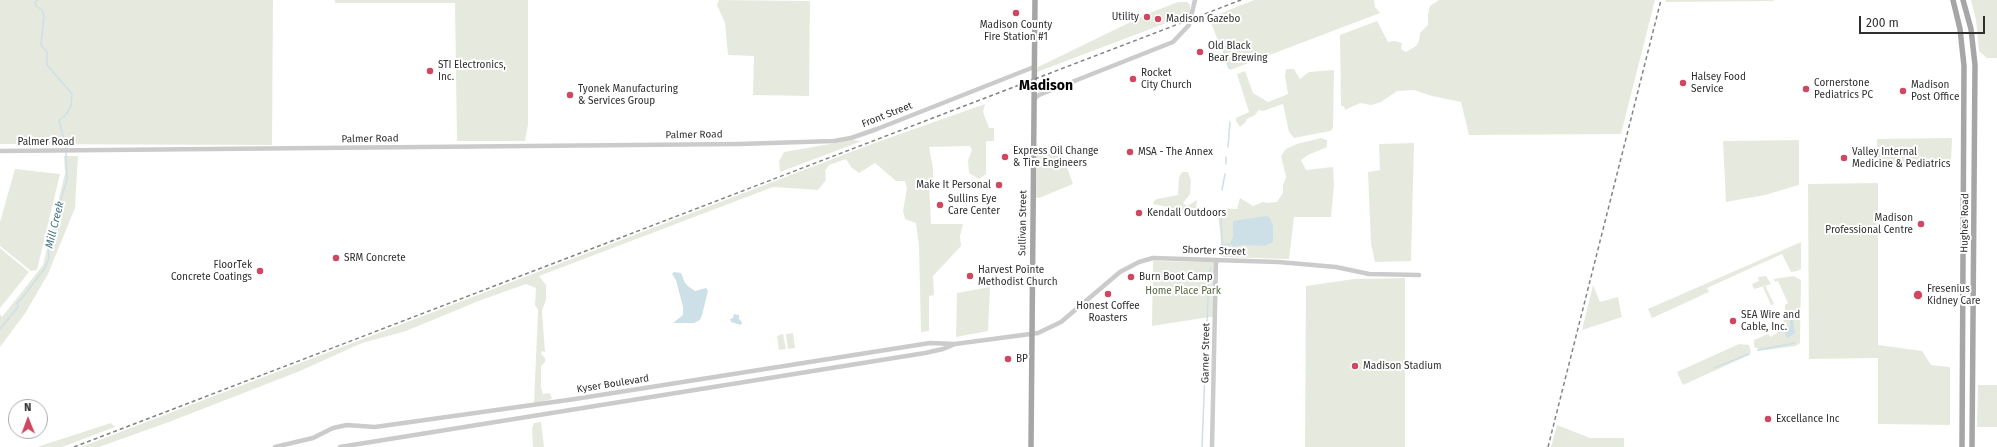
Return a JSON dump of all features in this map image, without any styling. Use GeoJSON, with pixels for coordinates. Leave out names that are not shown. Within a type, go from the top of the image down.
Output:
{"type":"FeatureCollection","features":[{"type":"Feature","properties":{"kind":"main road","name":"Sullivan Street"},"geometry":{"type":"LineString","coordinates":[[1031,447],[1035,0]]}},
{"type":"Feature","properties":{"kind":"main road","name":"Hughes Road"},"geometry":{"type":"LineString","coordinates":[[1953,0],[1960,29],[1964,66],[1962,447]]}},
{"type":"Feature","properties":{"kind":"main road","name":"Hughes Road"},"geometry":{"type":"LineString","coordinates":[[1963,0],[1971,29],[1975,65],[1972,447]]}},
{"type":"Feature","properties":{"kind":"street"},"geometry":{"type":"LineString","coordinates":[[1034,99],[1039,94],[1048,90],[1136,58],[1163,47],[1179,38],[1191,21],[1195,0]]}},
{"type":"Feature","properties":{"kind":"street","name":"Front Street"},"geometry":{"type":"LineString","coordinates":[[739,144],[834,141],[852,138],[877,130],[1034,66]]}},
{"type":"Feature","properties":{"kind":"street"},"geometry":{"type":"LineString","coordinates":[[1034,84],[1040,90],[1048,90]]}},
{"type":"Feature","properties":{"kind":"street","name":"Palmer Road"},"geometry":{"type":"LineString","coordinates":[[0,151],[739,144]]}},
{"type":"Feature","properties":{"kind":"street","name":"Shorter Street"},"geometry":{"type":"LineString","coordinates":[[1031,333],[1049,328],[1061,322],[1120,272],[1138,262],[1154,258],[1318,265],[1369,274],[1419,275]]}},
{"type":"Feature","properties":{"kind":"street","name":"Garner Street"},"geometry":{"type":"LineString","coordinates":[[1212,447],[1216,260]]}},
{"type":"Feature","properties":{"kind":"street","name":"Kyser Boulevard"},"geometry":{"type":"LineString","coordinates":[[275,447],[313,438],[333,428],[347,426],[375,427],[575,399],[930,343],[955,344],[1031,333]]}},
{"type":"Feature","properties":{"kind":"street","name":"Kyser Boulevard"},"geometry":{"type":"LineString","coordinates":[[340,447],[925,353],[943,349],[955,344]]}},
{"type":"Feature","properties":{"kind":"green space"},"geometry":{"type":"Polygon","coordinates":[[[0,0],[273,0],[272,145],[0,144],[0,0]]]}},
{"type":"Feature","properties":{"kind":"green space"},"geometry":{"type":"Polygon","coordinates":[[[335,0],[528,0],[528,125],[525,141],[457,141],[455,3],[335,3],[335,0]]]}},
{"type":"Feature","properties":{"kind":"green space"},"geometry":{"type":"Polygon","coordinates":[[[719,0],[810,1],[809,96],[753,95],[754,56],[728,55],[725,23],[717,5],[719,0]]]}},
{"type":"Feature","properties":{"kind":"green space"},"geometry":{"type":"Polygon","coordinates":[[[1254,0],[1374,0],[1375,7],[1380,13],[1230,70],[1209,18],[1254,0]]]}},
{"type":"Feature","properties":{"kind":"green space"},"geometry":{"type":"Polygon","coordinates":[[[1439,0],[1655,0],[1621,134],[1469,135],[1461,102],[1432,96],[1414,90],[1397,91],[1381,102],[1371,105],[1360,103],[1345,110],[1344,106],[1341,106],[1340,35],[1377,21],[1388,42],[1395,41],[1402,43],[1401,49],[1406,52],[1416,46],[1419,41],[1420,33],[1428,25],[1430,6],[1439,0]]]}},
{"type":"Feature","properties":{"kind":"green space"},"geometry":{"type":"Polygon","coordinates":[[[1666,0],[1773,0],[1774,1],[1665,2],[1666,0]]]}},
{"type":"Feature","properties":{"kind":"green space"},"geometry":{"type":"Polygon","coordinates":[[[1971,0],[1997,0],[1997,58],[1987,58],[1979,51],[1976,20],[1971,0]]]}},
{"type":"Feature","properties":{"kind":"green space"},"geometry":{"type":"Polygon","coordinates":[[[1178,2],[1187,2],[1190,5],[1190,14],[1037,72],[1038,67],[1147,14],[1178,2]]]}},
{"type":"Feature","properties":{"kind":"green space"},"geometry":{"type":"Polygon","coordinates":[[[1286,69],[1294,69],[1300,79],[1309,72],[1334,70],[1333,128],[1330,131],[1294,138],[1289,132],[1283,104],[1263,111],[1259,110],[1255,115],[1247,119],[1240,127],[1236,121],[1236,118],[1249,112],[1237,74],[1245,71],[1253,93],[1268,102],[1288,94],[1285,76],[1286,69]]]}},
{"type":"Feature","properties":{"kind":"green space"},"geometry":{"type":"Polygon","coordinates":[[[985,104],[983,112],[989,128],[994,128],[994,141],[986,141],[986,174],[979,179],[969,173],[968,160],[972,150],[970,146],[929,147],[933,168],[933,177],[929,180],[931,224],[963,224],[960,236],[961,246],[933,276],[934,295],[929,296],[929,331],[921,332],[919,246],[916,223],[905,219],[903,211],[907,188],[905,181],[896,181],[875,163],[859,173],[852,168],[846,159],[829,165],[825,171],[826,180],[818,190],[773,187],[539,276],[546,285],[546,299],[542,311],[545,352],[542,351],[541,354],[545,358],[545,362],[541,366],[541,387],[543,394],[550,393],[552,399],[534,403],[538,310],[535,305],[536,288],[526,284],[481,300],[406,331],[362,343],[300,371],[169,422],[99,447],[81,447],[869,145],[985,104]]]}},
{"type":"Feature","properties":{"kind":"green space"},"geometry":{"type":"Polygon","coordinates":[[[1321,138],[1327,140],[1327,147],[1308,155],[1301,160],[1306,170],[1333,167],[1334,185],[1331,217],[1294,217],[1289,259],[1223,257],[1218,214],[1219,208],[1237,209],[1240,198],[1253,206],[1263,202],[1277,202],[1283,193],[1283,185],[1286,177],[1281,156],[1286,149],[1297,144],[1321,138]]]}},
{"type":"Feature","properties":{"kind":"green space"},"geometry":{"type":"Polygon","coordinates":[[[1952,138],[1951,163],[1877,163],[1877,139],[1952,138]]]}},
{"type":"Feature","properties":{"kind":"green space"},"geometry":{"type":"Polygon","coordinates":[[[853,140],[862,141],[780,172],[779,161],[784,152],[853,140]]]}},
{"type":"Feature","properties":{"kind":"green space"},"geometry":{"type":"Polygon","coordinates":[[[1799,140],[1799,185],[1765,195],[1726,202],[1723,141],[1799,140]]]}},
{"type":"Feature","properties":{"kind":"green space"},"geometry":{"type":"Polygon","coordinates":[[[1058,143],[1073,184],[1039,198],[1036,197],[1037,154],[1041,149],[1058,143]]]}},
{"type":"Feature","properties":{"kind":"green space"},"geometry":{"type":"Polygon","coordinates":[[[1414,143],[1411,261],[1375,262],[1371,244],[1368,172],[1380,170],[1379,144],[1414,143]]]}},
{"type":"Feature","properties":{"kind":"green space"},"geometry":{"type":"Polygon","coordinates":[[[64,156],[78,156],[75,208],[48,274],[26,312],[0,347],[0,314],[2,317],[43,265],[65,173],[64,156]]]}},
{"type":"Feature","properties":{"kind":"green space"},"geometry":{"type":"Polygon","coordinates":[[[15,169],[60,174],[37,270],[31,271],[0,246],[0,222],[15,169]]]}},
{"type":"Feature","properties":{"kind":"green space"},"geometry":{"type":"Polygon","coordinates":[[[1182,172],[1188,172],[1191,181],[1190,194],[1183,203],[1187,206],[1197,200],[1196,209],[1188,213],[1181,213],[1167,207],[1153,204],[1157,199],[1178,195],[1179,177],[1182,172]]]}},
{"type":"Feature","properties":{"kind":"green space"},"geometry":{"type":"Polygon","coordinates":[[[1878,183],[1878,345],[1922,351],[1931,365],[1950,367],[1950,425],[1878,424],[1878,358],[1809,359],[1808,184],[1878,183]]]}},
{"type":"Feature","properties":{"kind":"green space"},"geometry":{"type":"Polygon","coordinates":[[[1801,242],[1801,269],[1791,272],[1782,254],[1707,288],[1709,292],[1652,318],[1648,309],[1801,242]]]}},
{"type":"Feature","properties":{"kind":"green space"},"geometry":{"type":"Polygon","coordinates":[[[0,248],[29,272],[0,308],[0,248]]]}},
{"type":"Feature","properties":{"kind":"green space","name":"Home Place Park"},"geometry":{"type":"Polygon","coordinates":[[[1153,261],[1217,262],[1216,316],[1152,326],[1153,261]]]}},
{"type":"Feature","properties":{"kind":"green space"},"geometry":{"type":"Polygon","coordinates":[[[1766,276],[1771,284],[1754,289],[1752,284],[1759,281],[1758,277],[1766,276]]]}},
{"type":"Feature","properties":{"kind":"green space"},"geometry":{"type":"Polygon","coordinates":[[[1794,276],[1801,280],[1800,343],[1796,346],[1758,351],[1755,349],[1757,350],[1758,348],[1755,348],[1754,340],[1768,334],[1771,337],[1782,329],[1783,331],[1786,324],[1783,322],[1785,316],[1785,305],[1788,303],[1778,281],[1775,282],[1774,279],[1794,276]]]}},
{"type":"Feature","properties":{"kind":"green space","name":"Madison Stadium"},"geometry":{"type":"Polygon","coordinates":[[[1405,278],[1405,447],[1305,447],[1306,286],[1354,279],[1405,278]]]}},
{"type":"Feature","properties":{"kind":"green space"},"geometry":{"type":"Polygon","coordinates":[[[1593,285],[1600,302],[1618,297],[1622,317],[1582,330],[1593,285]]]}},
{"type":"Feature","properties":{"kind":"green space"},"geometry":{"type":"Polygon","coordinates":[[[1765,285],[1774,304],[1771,305],[1763,287],[1765,285]]]}},
{"type":"Feature","properties":{"kind":"green space"},"geometry":{"type":"Polygon","coordinates":[[[990,287],[988,331],[956,337],[957,293],[990,287]]]}},
{"type":"Feature","properties":{"kind":"green space"},"geometry":{"type":"Polygon","coordinates":[[[793,333],[795,348],[788,349],[786,334],[793,333]]]}},
{"type":"Feature","properties":{"kind":"green space"},"geometry":{"type":"Polygon","coordinates":[[[783,334],[786,349],[779,350],[777,336],[783,334]]]}},
{"type":"Feature","properties":{"kind":"green space"},"geometry":{"type":"Polygon","coordinates":[[[1739,344],[1749,345],[1751,352],[1749,355],[1683,385],[1677,372],[1739,344]]]}},
{"type":"Feature","properties":{"kind":"green space"},"geometry":{"type":"Polygon","coordinates":[[[1978,385],[1997,385],[1997,427],[1977,427],[1978,385]]]}},
{"type":"Feature","properties":{"kind":"green space"},"geometry":{"type":"Polygon","coordinates":[[[541,422],[544,447],[533,447],[532,429],[534,423],[541,422]]]}},
{"type":"Feature","properties":{"kind":"green space"},"geometry":{"type":"Polygon","coordinates":[[[111,423],[115,427],[62,447],[37,447],[111,423]]]}},
{"type":"Feature","properties":{"kind":"green space"},"geometry":{"type":"Polygon","coordinates":[[[1557,425],[1590,438],[1624,438],[1624,447],[1551,447],[1557,425]]]}},
{"type":"Feature","properties":{"kind":"shaded area"},"geometry":{"type":"Polygon","coordinates":[[[1267,216],[1270,218],[1273,226],[1273,242],[1265,246],[1234,246],[1230,244],[1233,237],[1233,221],[1267,216]]]}},
{"type":"Feature","properties":{"kind":"shaded area"},"geometry":{"type":"Polygon","coordinates":[[[674,272],[681,273],[685,283],[695,291],[706,288],[708,291],[700,320],[694,323],[673,323],[683,315],[683,307],[676,280],[672,274],[674,272]]]}},
{"type":"Feature","properties":{"kind":"shaded area"},"geometry":{"type":"Polygon","coordinates":[[[734,314],[739,315],[739,319],[742,322],[741,325],[731,322],[730,319],[733,318],[734,314]]]}},
{"type":"Feature","properties":{"kind":"shaded area"},"geometry":{"type":"Polygon","coordinates":[[[1793,319],[1795,333],[1787,338],[1785,333],[1790,327],[1790,320],[1793,319]]]}},
{"type":"Feature","properties":{"kind":"waterway","name":"Mill Creek"},"geometry":{"type":"LineString","coordinates":[[38,0],[35,2],[36,6],[42,10],[44,16],[41,45],[47,52],[47,65],[72,94],[71,106],[65,116],[59,120],[66,148]]}},
{"type":"Feature","properties":{"kind":"waterway"},"geometry":{"type":"LineString","coordinates":[[1221,41],[1229,68]]}},
{"type":"Feature","properties":{"kind":"waterway"},"geometry":{"type":"LineString","coordinates":[[1228,147],[1230,122]]}},
{"type":"Feature","properties":{"kind":"waterway","name":"Mill Creek"},"geometry":{"type":"LineString","coordinates":[[0,329],[18,307],[17,303],[45,268],[49,258],[48,245],[56,232],[57,214],[67,179],[66,153]]}},
{"type":"Feature","properties":{"kind":"waterway"},"geometry":{"type":"LineString","coordinates":[[1226,157],[1226,164]]}},
{"type":"Feature","properties":{"kind":"waterway"},"geometry":{"type":"LineString","coordinates":[[1222,190],[1225,174]]}},
{"type":"Feature","properties":{"kind":"waterway"},"geometry":{"type":"LineString","coordinates":[[1221,211],[1222,245],[1230,244]]}},
{"type":"Feature","properties":{"kind":"waterway"},"geometry":{"type":"LineString","coordinates":[[1224,253],[1234,246]]}},
{"type":"Feature","properties":{"kind":"waterway"},"geometry":{"type":"LineString","coordinates":[[1202,447],[1209,272],[1211,268]]}},
{"type":"Feature","properties":{"kind":"waterway"},"geometry":{"type":"LineString","coordinates":[[1785,315],[1791,319]]}},
{"type":"Feature","properties":{"kind":"waterway"},"geometry":{"type":"LineString","coordinates":[[1758,350],[1795,343]]}},
{"type":"Feature","properties":{"kind":"waterway"},"geometry":{"type":"LineString","coordinates":[[1714,368],[1749,354]]}},
{"type":"Feature","properties":{"kind":"railway"},"geometry":{"type":"LineString","coordinates":[[74,447],[1241,0]]}},
{"type":"Feature","properties":{"kind":"railway"},"geometry":{"type":"LineString","coordinates":[[1548,447],[1661,0]]}},
{"type":"Feature","properties":{"kind":"place","name":"Madison County Fire Station #1"},"geometry":{"type":"Point","coordinates":[1016,13]}},
{"type":"Feature","properties":{"kind":"place","name":"Utility"},"geometry":{"type":"Point","coordinates":[1147,17]}},
{"type":"Feature","properties":{"kind":"place","name":"Madison Gazebo"},"geometry":{"type":"Point","coordinates":[1158,19]}},
{"type":"Feature","properties":{"kind":"place","name":"Old Black Bear Brewing"},"geometry":{"type":"Point","coordinates":[1200,52]}},
{"type":"Feature","properties":{"kind":"place","name":"STI Electronics, Inc."},"geometry":{"type":"Point","coordinates":[430,71]}},
{"type":"Feature","properties":{"kind":"place","name":"Rocket City Church"},"geometry":{"type":"Point","coordinates":[1133,79]}},
{"type":"Feature","properties":{"kind":"place","name":"Halsey Food Service"},"geometry":{"type":"Point","coordinates":[1683,83]}},
{"type":"Feature","properties":{"kind":"place","name":"Cornerstone Pediatrics PC"},"geometry":{"type":"Point","coordinates":[1806,89]}},
{"type":"Feature","properties":{"kind":"place","name":"Madison Post Office"},"geometry":{"type":"Point","coordinates":[1903,91]}},
{"type":"Feature","properties":{"kind":"place","name":"Tyonek Manufacturing & Services Group"},"geometry":{"type":"Point","coordinates":[570,95]}},
{"type":"Feature","properties":{"kind":"place","name":"MSA - The Annex"},"geometry":{"type":"Point","coordinates":[1130,152]}},
{"type":"Feature","properties":{"kind":"place","name":"Express Oil Change & Tire Engineers"},"geometry":{"type":"Point","coordinates":[1005,157]}},
{"type":"Feature","properties":{"kind":"place","name":"Valley Internal Medicine & Pediatrics"},"geometry":{"type":"Point","coordinates":[1844,158]}},
{"type":"Feature","properties":{"kind":"place","name":"Make It Personal"},"geometry":{"type":"Point","coordinates":[999,185]}},
{"type":"Feature","properties":{"kind":"place","name":"Sullins Eye Care Center"},"geometry":{"type":"Point","coordinates":[940,205]}},
{"type":"Feature","properties":{"kind":"place","name":"Kendall Outdoors"},"geometry":{"type":"Point","coordinates":[1139,213]}},
{"type":"Feature","properties":{"kind":"place","name":"Madison Professional Centre"},"geometry":{"type":"Point","coordinates":[1921,224]}},
{"type":"Feature","properties":{"kind":"place","name":"SRM Concrete"},"geometry":{"type":"Point","coordinates":[336,258]}},
{"type":"Feature","properties":{"kind":"place","name":"FloorTek Concrete Coatings"},"geometry":{"type":"Point","coordinates":[260,271]}},
{"type":"Feature","properties":{"kind":"place","name":"Harvest Pointe Methodist Church"},"geometry":{"type":"Point","coordinates":[970,276]}},
{"type":"Feature","properties":{"kind":"place","name":"Burn Boot Camp"},"geometry":{"type":"Point","coordinates":[1131,277]}},
{"type":"Feature","properties":{"kind":"place","name":"Honest Coffee Roasters"},"geometry":{"type":"Point","coordinates":[1108,294]}},
{"type":"Feature","properties":{"kind":"place","name":"Fresenius Kidney Care"},"geometry":{"type":"Point","coordinates":[1918,295]}},
{"type":"Feature","properties":{"kind":"place","name":"SEA Wire and Cable, Inc."},"geometry":{"type":"Point","coordinates":[1733,321]}},
{"type":"Feature","properties":{"kind":"place","name":"BP"},"geometry":{"type":"Point","coordinates":[1008,359]}},
{"type":"Feature","properties":{"kind":"place","name":"Madison Stadium"},"geometry":{"type":"Point","coordinates":[1355,366]}},
{"type":"Feature","properties":{"kind":"place","name":"Excellance Inc"},"geometry":{"type":"Point","coordinates":[1768,419]}},
{"type":"Feature","properties":{"kind":"district","name":"Madison"},"geometry":{"type":"Point","coordinates":[1046,86]}}]}
